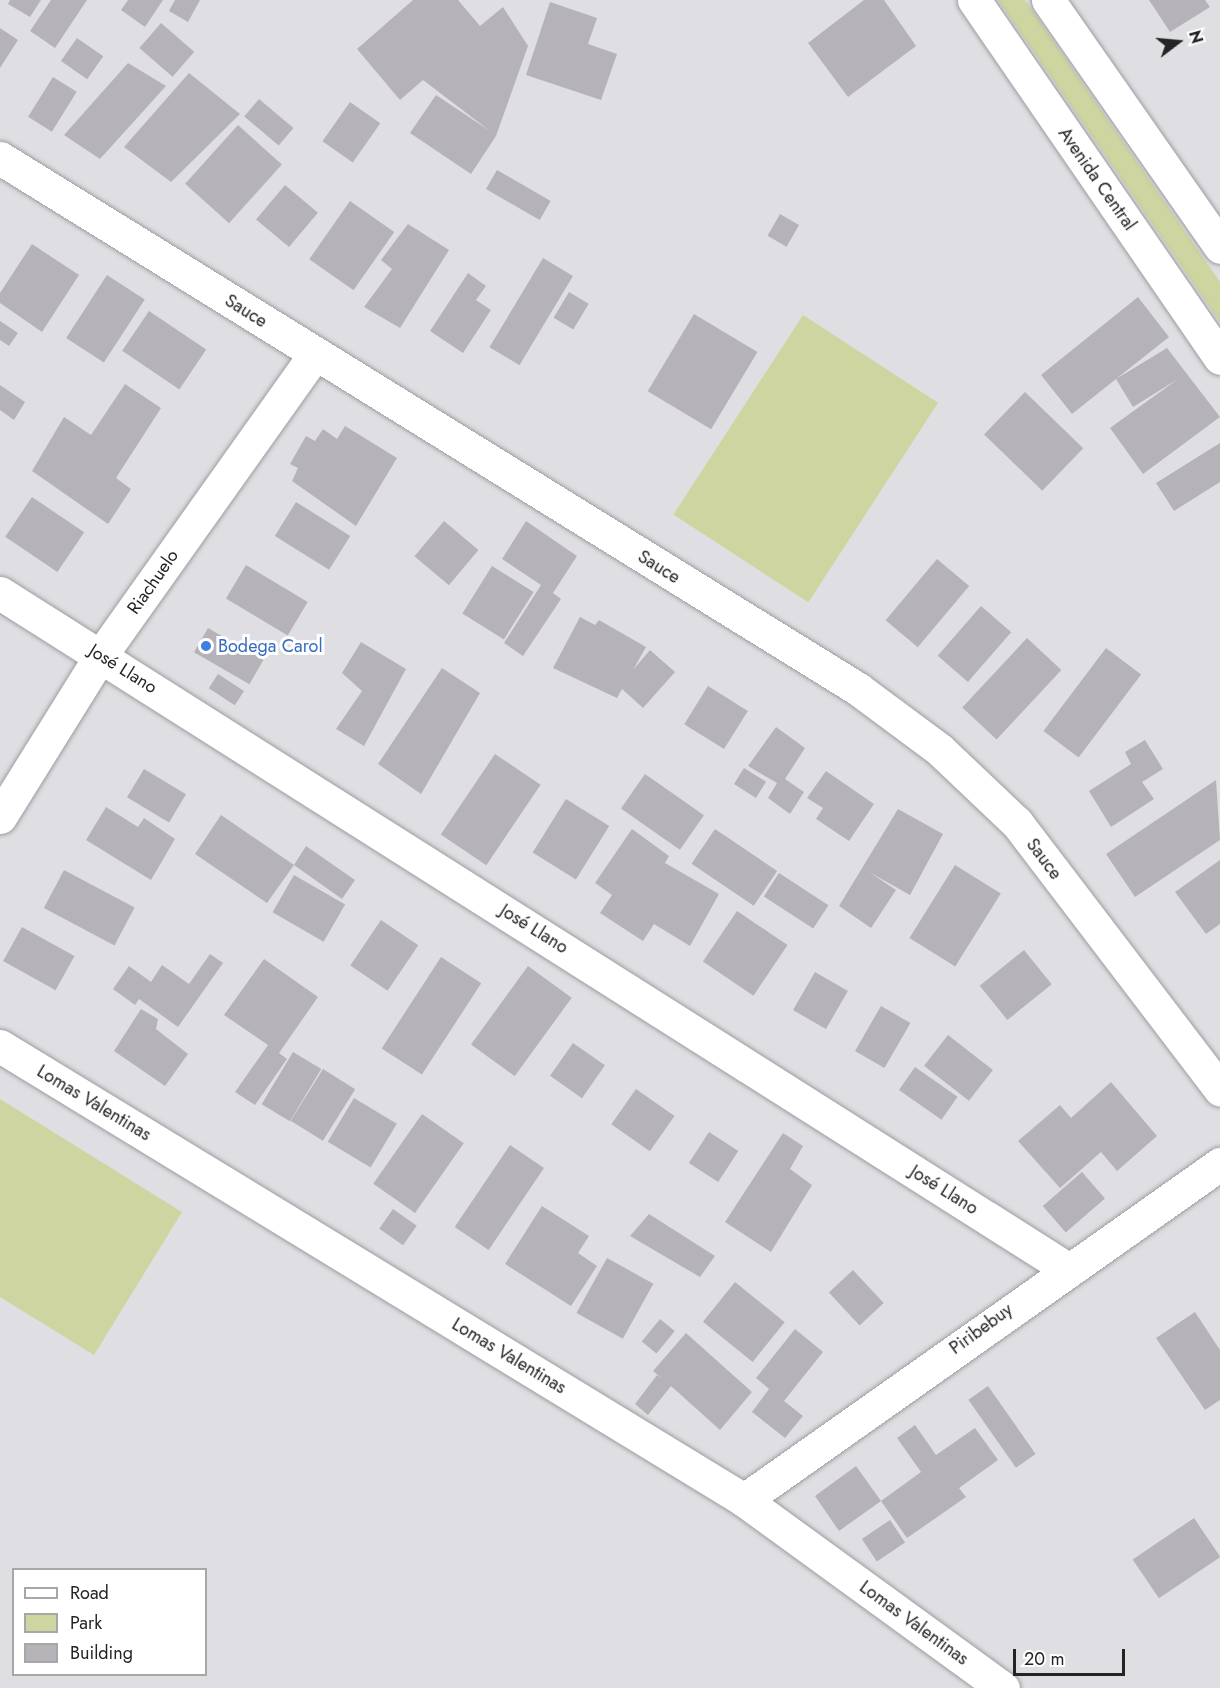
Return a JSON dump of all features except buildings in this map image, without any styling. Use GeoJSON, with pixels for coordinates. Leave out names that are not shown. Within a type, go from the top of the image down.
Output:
{"type":"FeatureCollection","features":[{"type":"Feature","properties":{"kind":"street","name":"Avenida Central"},"geometry":{"type":"LineString","coordinates":[[974,0],[1220,358]]}},
{"type":"Feature","properties":{"kind":"street"},"geometry":{"type":"LineString","coordinates":[[1048,0],[1220,247]]}},
{"type":"Feature","properties":{"kind":"street","name":"Sauce"},"geometry":{"type":"LineString","coordinates":[[0,158],[858,689],[940,750],[1017,823],[1220,1089]]}},
{"type":"Feature","properties":{"kind":"street","name":"Riachuelo"},"geometry":{"type":"LineString","coordinates":[[0,817],[101,655],[315,354]]}},
{"type":"Feature","properties":{"kind":"street","name":"José Llano"},"geometry":{"type":"LineString","coordinates":[[0,593],[1066,1268]]}},
{"type":"Feature","properties":{"kind":"street","name":"Lomas Valentinas"},"geometry":{"type":"LineString","coordinates":[[0,1046],[744,1500],[1003,1688]]}},
{"type":"Feature","properties":{"kind":"street","name":"Piribebuy"},"geometry":{"type":"LineString","coordinates":[[744,1500],[1066,1268],[1220,1164]]}},
{"type":"Feature","properties":{"kind":"green space"},"geometry":{"type":"Polygon","coordinates":[[[998,0],[1025,0],[1220,282],[1220,322],[998,0]]]}},
{"type":"Feature","properties":{"kind":"green space"},"geometry":{"type":"Polygon","coordinates":[[[803,315],[938,403],[808,602],[673,515],[803,315]]]}},
{"type":"Feature","properties":{"kind":"green space"},"geometry":{"type":"Polygon","coordinates":[[[0,1099],[182,1212],[94,1355],[0,1297],[0,1099]]]}},
{"type":"Feature","properties":{"kind":"place","name":"Bodega Carol"},"geometry":{"type":"Point","coordinates":[206,646]}}]}
